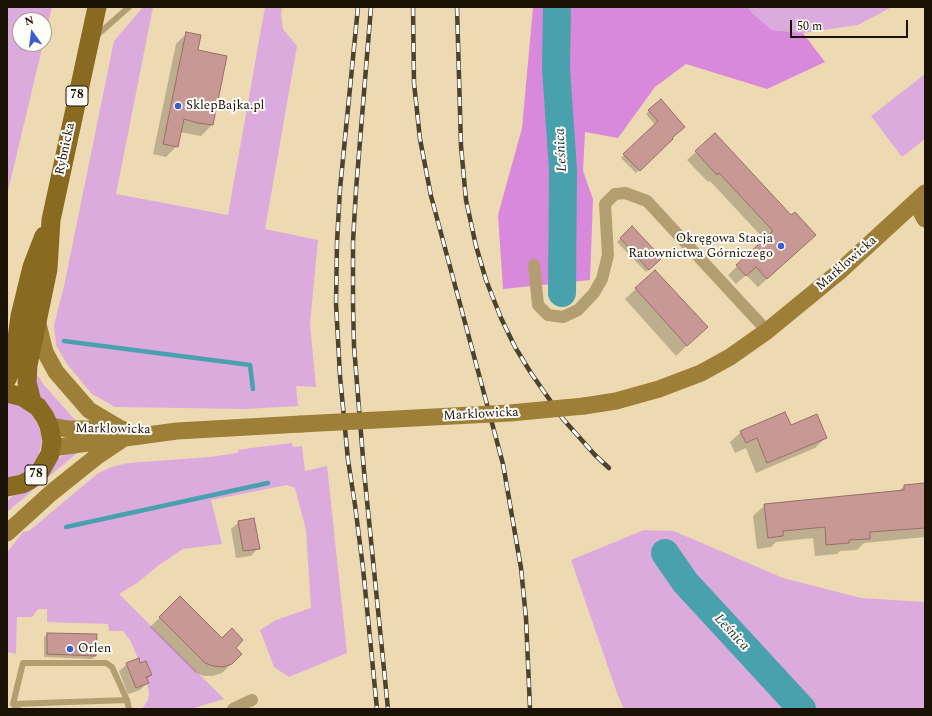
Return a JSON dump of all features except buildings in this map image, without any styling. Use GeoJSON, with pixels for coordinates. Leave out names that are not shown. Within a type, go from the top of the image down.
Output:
{"type":"FeatureCollection","features":[{"type":"Feature","properties":{"kind":"main road","name":"Rybnicka"},"geometry":{"type":"LineString","coordinates":[[7,379],[48,269],[51,220],[97,7]]}},
{"type":"Feature","properties":{"kind":"main road"},"geometry":{"type":"LineString","coordinates":[[921,197],[925,219]]}},
{"type":"Feature","properties":{"kind":"main road","name":"Marklowicka"},"geometry":{"type":"LineString","coordinates":[[51,448],[122,435],[504,414],[562,409],[616,401],[659,389],[701,372],[723,361],[767,331],[839,272],[921,197]]}},
{"type":"Feature","properties":{"kind":"main road","name":"Rybnicka"},"geometry":{"type":"LineString","coordinates":[[29,317],[27,382],[32,402]]}},
{"type":"Feature","properties":{"kind":"main road"},"geometry":{"type":"LineString","coordinates":[[7,341],[29,317],[56,372],[89,410],[122,435],[51,493],[7,532]]}},
{"type":"Feature","properties":{"kind":"main road","name":"78"},"geometry":{"type":"LineString","coordinates":[[7,393],[18,395],[32,402],[42,412],[49,426],[52,441],[45,464],[36,475],[22,484],[7,487]]}},
{"type":"Feature","properties":{"kind":"main road","name":"Marklowicka"},"geometry":{"type":"LineString","coordinates":[[49,426],[122,435]]}},
{"type":"Feature","properties":{"kind":"street"},"geometry":{"type":"LineString","coordinates":[[534,265],[538,305],[548,315],[563,317],[578,310],[594,294],[602,279],[608,255],[605,204],[615,194],[625,193],[647,202],[767,331]]}},
{"type":"Feature","properties":{"kind":"street"},"geometry":{"type":"LineString","coordinates":[[232,709],[252,700]]}},
{"type":"Feature","properties":{"kind":"lane"},"geometry":{"type":"LineString","coordinates":[[89,41],[129,7]]}},
{"type":"Feature","properties":{"kind":"lane"},"geometry":{"type":"LineString","coordinates":[[127,700],[16,706],[23,663],[106,664],[112,667],[127,700],[129,709]]}},
{"type":"Feature","properties":{"kind":"shaded area"},"geometry":{"type":"Polygon","coordinates":[[[7,7],[52,7],[51,12],[12,12],[12,52],[41,52],[7,195],[7,7]]]}},
{"type":"Feature","properties":{"kind":"shaded area"},"geometry":{"type":"Polygon","coordinates":[[[143,7],[153,7],[116,194],[228,215],[265,7],[282,7],[281,15],[283,29],[297,46],[265,229],[318,240],[310,324],[316,387],[296,386],[298,406],[245,409],[115,407],[92,394],[67,364],[56,345],[54,325],[64,286],[114,41],[143,7]]]}},
{"type":"Feature","properties":{"kind":"shaded area"},"geometry":{"type":"Polygon","coordinates":[[[533,7],[748,7],[752,13],[772,30],[803,33],[825,62],[767,89],[686,64],[655,87],[618,138],[585,132],[583,171],[593,199],[590,280],[503,289],[498,215],[522,128],[533,7]]]}},
{"type":"Feature","properties":{"kind":"shaded area"},"geometry":{"type":"Polygon","coordinates":[[[748,7],[892,7],[858,25],[803,33],[772,30],[752,13],[748,7]]]}},
{"type":"Feature","properties":{"kind":"shaded area"},"geometry":{"type":"Polygon","coordinates":[[[925,74],[925,139],[902,157],[871,116],[925,74]]]}},
{"type":"Feature","properties":{"kind":"shaded area"},"geometry":{"type":"Polygon","coordinates":[[[35,371],[44,385],[76,421],[58,421],[38,399],[35,371]]]}},
{"type":"Feature","properties":{"kind":"shaded area"},"geometry":{"type":"Polygon","coordinates":[[[7,403],[13,403],[30,413],[40,430],[42,440],[37,459],[31,467],[23,473],[7,478],[7,403]]]}},
{"type":"Feature","properties":{"kind":"shaded area"},"geometry":{"type":"Polygon","coordinates":[[[292,443],[293,447],[302,446],[305,471],[327,466],[347,653],[289,677],[274,667],[260,630],[276,620],[311,608],[306,530],[295,488],[287,485],[211,500],[222,544],[183,549],[159,565],[137,583],[119,594],[224,699],[191,709],[142,709],[148,700],[149,693],[146,677],[152,675],[146,661],[140,663],[130,640],[123,631],[109,631],[108,624],[47,622],[47,609],[38,609],[32,617],[17,617],[16,654],[7,652],[8,551],[23,532],[29,531],[97,474],[111,467],[128,463],[210,457],[237,453],[239,450],[292,443]]]}},
{"type":"Feature","properties":{"kind":"shaded area"},"geometry":{"type":"Polygon","coordinates":[[[78,451],[7,512],[7,501],[14,494],[63,455],[78,451]]]}},
{"type":"Feature","properties":{"kind":"shaded area"},"geometry":{"type":"Polygon","coordinates":[[[644,530],[674,531],[783,578],[861,598],[925,602],[925,709],[624,709],[617,693],[571,560],[644,530]]]}},
{"type":"Feature","properties":{"kind":"waterway","name":"Leśnica"},"geometry":{"type":"LineString","coordinates":[[557,7],[556,68],[563,170],[562,293]]}},
{"type":"Feature","properties":{"kind":"waterway"},"geometry":{"type":"LineString","coordinates":[[64,341],[250,365],[253,389]]}},
{"type":"Feature","properties":{"kind":"waterway"},"geometry":{"type":"LineString","coordinates":[[66,527],[268,483]]}},
{"type":"Feature","properties":{"kind":"waterway","name":"Leśnica"},"geometry":{"type":"LineString","coordinates":[[665,553],[685,582],[802,709]]}},
{"type":"Feature","properties":{"kind":"railway"},"geometry":{"type":"LineString","coordinates":[[358,7],[340,189],[336,304],[340,376],[348,460],[363,568],[377,709]]}},
{"type":"Feature","properties":{"kind":"railway"},"geometry":{"type":"LineString","coordinates":[[371,7],[353,242],[354,346],[364,471],[388,709]]}},
{"type":"Feature","properties":{"kind":"railway"},"geometry":{"type":"LineString","coordinates":[[413,7],[414,83],[420,139],[431,196],[503,464],[521,568],[526,618],[530,709]]}},
{"type":"Feature","properties":{"kind":"railway"},"geometry":{"type":"LineString","coordinates":[[457,7],[461,146],[466,200],[476,246],[486,280],[501,318],[515,347],[531,373],[563,419],[595,455],[609,468]]}},
{"type":"Feature","properties":{"kind":"place","name":"SklepBajka.pl"},"geometry":{"type":"Point","coordinates":[178,106]}},
{"type":"Feature","properties":{"kind":"place","name":"Okręgowa Stacja Ratownictwa Górniczego"},"geometry":{"type":"Point","coordinates":[781,246]}},
{"type":"Feature","properties":{"kind":"place","name":"Orlen"},"geometry":{"type":"Point","coordinates":[70,649]}}]}
